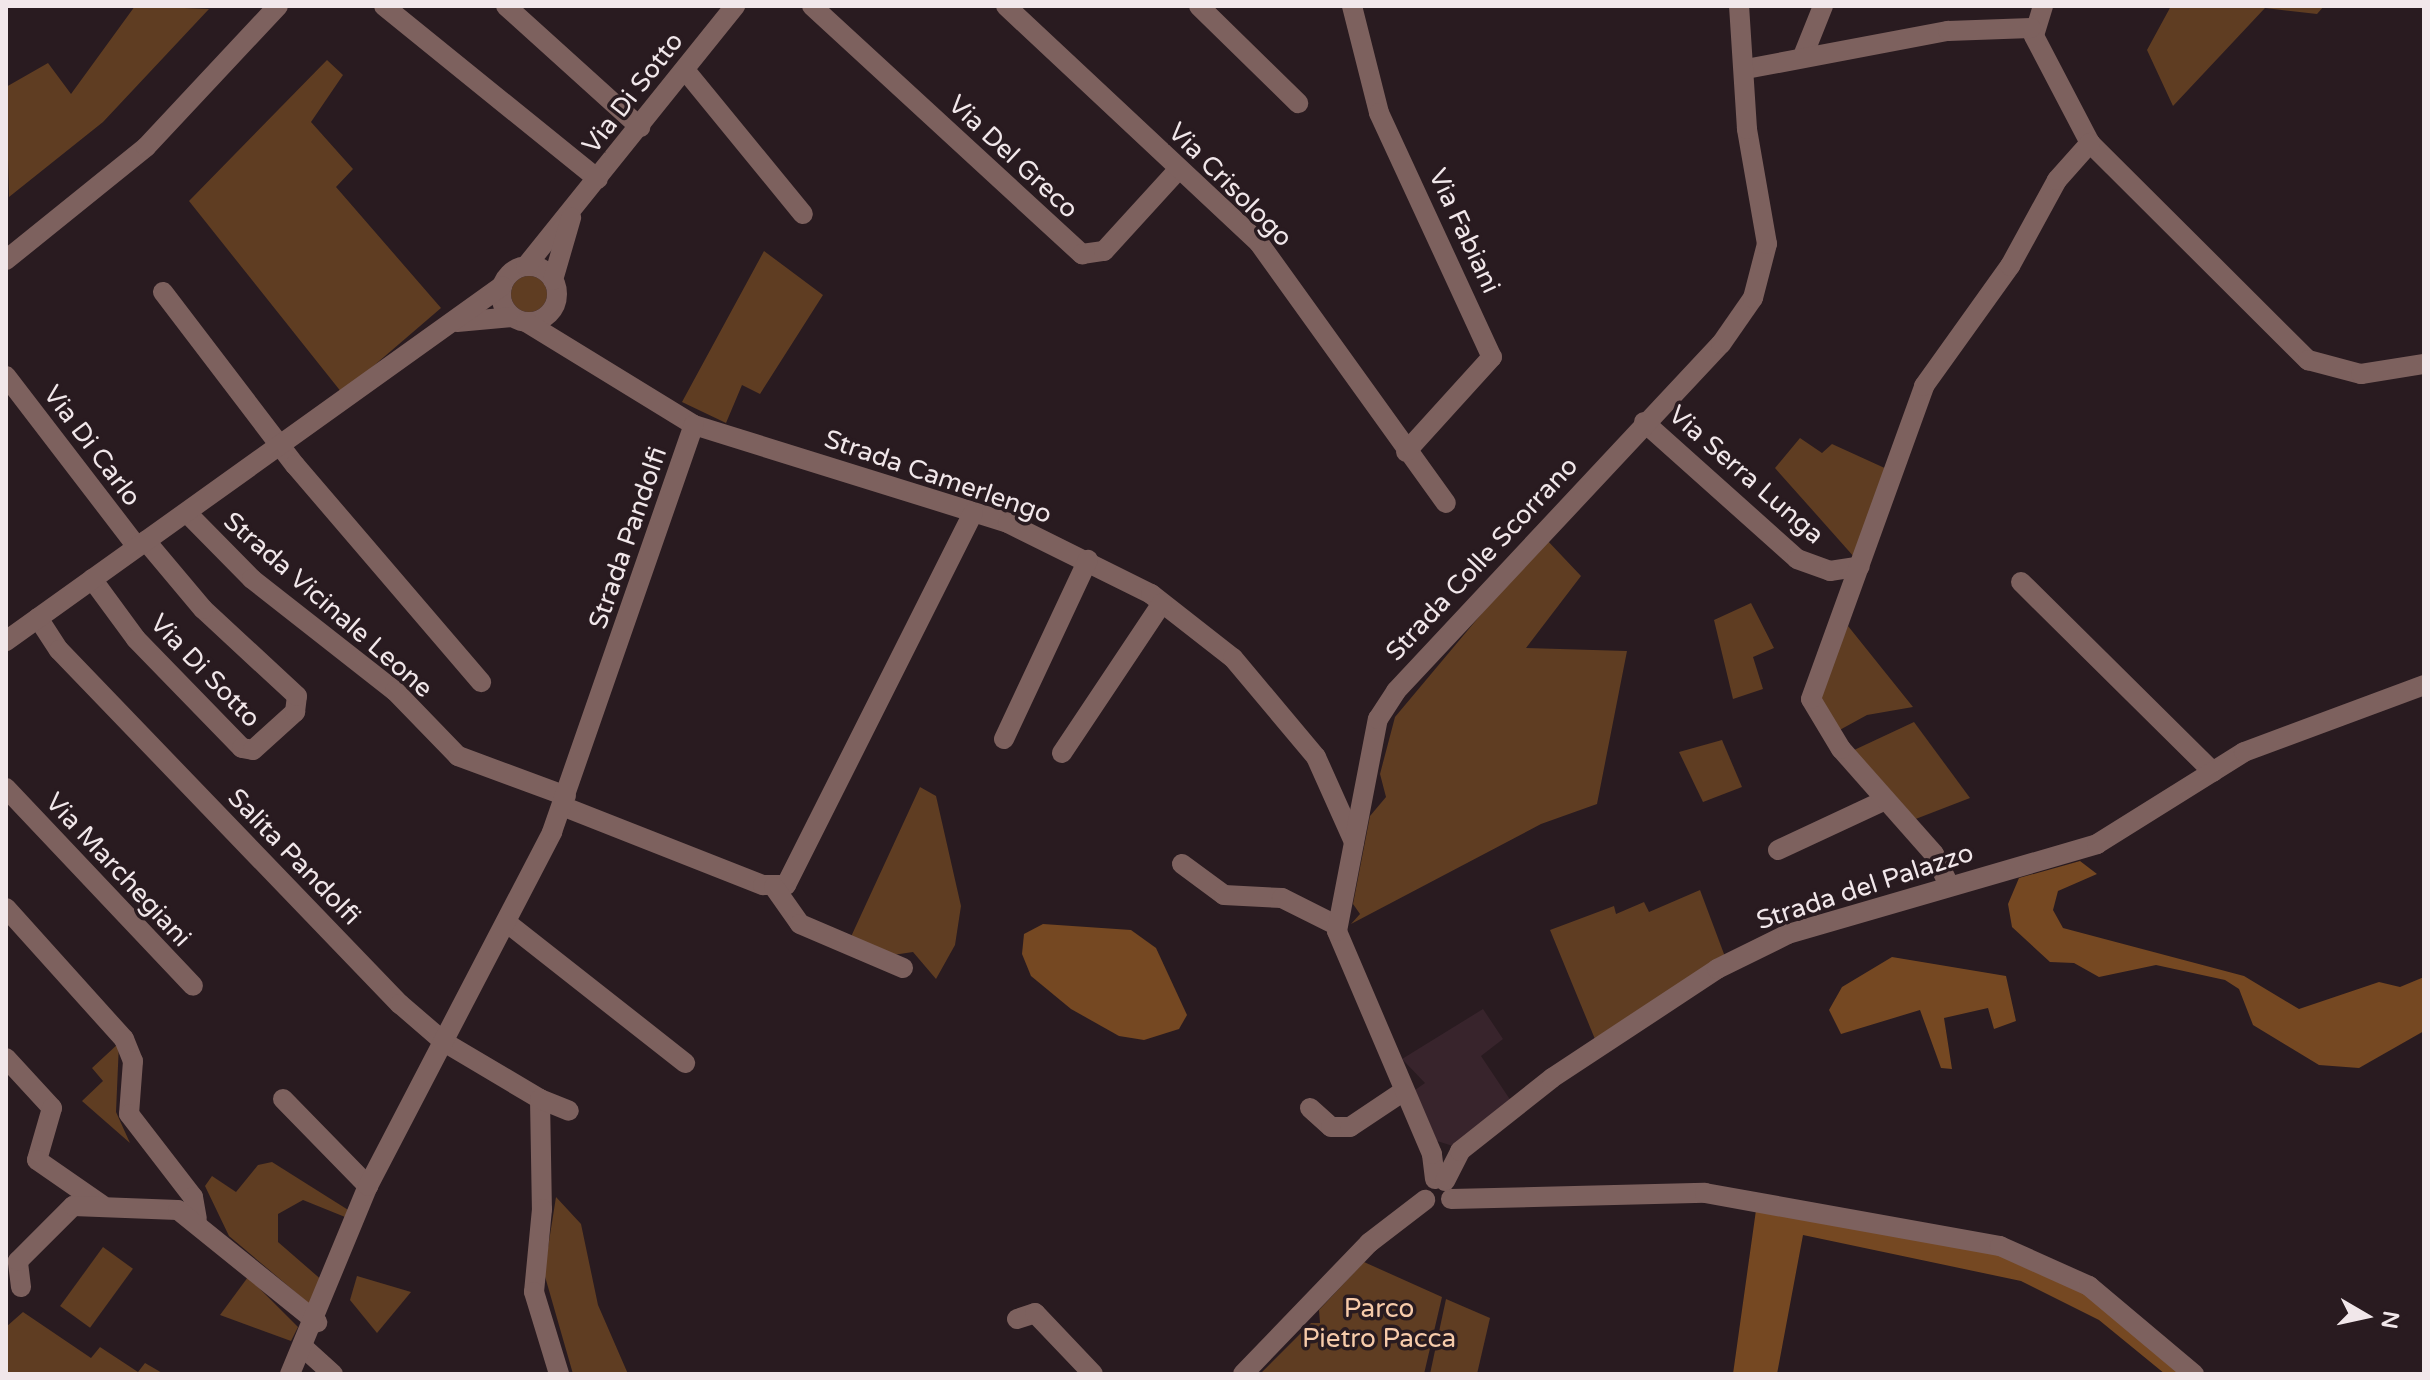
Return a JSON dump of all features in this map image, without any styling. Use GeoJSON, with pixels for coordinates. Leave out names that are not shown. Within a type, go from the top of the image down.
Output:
{"type":"FeatureCollection","features":[{"type":"Feature","properties":{"kind":"street"},"geometry":{"type":"LineString","coordinates":[[6,260],[146,147],[278,6]]}},
{"type":"Feature","properties":{"kind":"street"},"geometry":{"type":"LineString","coordinates":[[384,6],[598,179]]}},
{"type":"Feature","properties":{"kind":"street"},"geometry":{"type":"LineString","coordinates":[[506,6],[640,127]]}},
{"type":"Feature","properties":{"kind":"street","name":"Via Di Sotto"},"geometry":{"type":"LineString","coordinates":[[526,266],[574,212],[735,6]]}},
{"type":"Feature","properties":{"kind":"street","name":"Via Del Greco"},"geometry":{"type":"LineString","coordinates":[[812,6],[1082,254],[1104,251],[1179,169]]}},
{"type":"Feature","properties":{"kind":"street","name":"Via Crisologo"},"geometry":{"type":"LineString","coordinates":[[1006,6],[1259,243],[1406,452],[1446,503]]}},
{"type":"Feature","properties":{"kind":"street"},"geometry":{"type":"LineString","coordinates":[[1199,6],[1298,103]]}},
{"type":"Feature","properties":{"kind":"street","name":"Via Fabiani"},"geometry":{"type":"LineString","coordinates":[[1352,6],[1379,113],[1492,357],[1406,452]]}},
{"type":"Feature","properties":{"kind":"street","name":"Strada Colle Scorrano"},"geometry":{"type":"LineString","coordinates":[[1445,1186],[1354,984],[1336,925],[1384,708],[1644,422],[1721,344],[1761,282],[1767,244],[1747,129],[1746,69],[1739,6]]}},
{"type":"Feature","properties":{"kind":"street"},"geometry":{"type":"LineString","coordinates":[[1803,56],[1823,6]]}},
{"type":"Feature","properties":{"kind":"street"},"geometry":{"type":"LineString","coordinates":[[2031,28],[2043,6]]}},
{"type":"Feature","properties":{"kind":"street"},"geometry":{"type":"LineString","coordinates":[[1746,69],[1948,31],[2031,28]]}},
{"type":"Feature","properties":{"kind":"street"},"geometry":{"type":"LineString","coordinates":[[2031,28],[2090,143],[2308,360],[2361,374],[2424,364]]}},
{"type":"Feature","properties":{"kind":"street"},"geometry":{"type":"LineString","coordinates":[[685,70],[803,214]]}},
{"type":"Feature","properties":{"kind":"street"},"geometry":{"type":"LineString","coordinates":[[1948,883],[1934,854],[1885,800],[1811,706],[1924,386],[2010,266],[2057,180],[2090,143]]}},
{"type":"Feature","properties":{"kind":"street","name":"Via Di Sotto"},"geometry":{"type":"LineString","coordinates":[[553,280],[574,212]]}},
{"type":"Feature","properties":{"kind":"street"},"geometry":{"type":"LineString","coordinates":[[8,636],[187,513],[526,266],[553,280],[555,305],[570,346]]}},
{"type":"Feature","properties":{"kind":"street"},"geometry":{"type":"LineString","coordinates":[[502,286],[519,320]]}},
{"type":"Feature","properties":{"kind":"street"},"geometry":{"type":"LineString","coordinates":[[163,292],[279,446],[481,682]]}},
{"type":"Feature","properties":{"kind":"street"},"geometry":{"type":"LineString","coordinates":[[449,323],[544,319],[555,305]]}},
{"type":"Feature","properties":{"kind":"street","name":"Strada Pandolfi"},"geometry":{"type":"LineString","coordinates":[[290,1374],[317,1322],[368,1186],[506,922],[564,801],[694,425],[570,346],[519,320]]}},
{"type":"Feature","properties":{"kind":"street","name":"Via Di Carlo"},"geometry":{"type":"LineString","coordinates":[[6,376],[142,544]]}},
{"type":"Feature","properties":{"kind":"street","name":"Via Serra Lunga"},"geometry":{"type":"LineString","coordinates":[[1644,422],[1797,559],[1830,571],[1860,566]]}},
{"type":"Feature","properties":{"kind":"street","name":"Strada Camerlengo"},"geometry":{"type":"LineString","coordinates":[[694,425],[973,513],[1088,560],[1162,603],[1233,658],[1324,768],[1354,842]]}},
{"type":"Feature","properties":{"kind":"street","name":"Strada Vicinale Leone"},"geometry":{"type":"LineString","coordinates":[[187,513],[252,579],[395,691],[458,756],[564,801]]}},
{"type":"Feature","properties":{"kind":"street"},"geometry":{"type":"LineString","coordinates":[[774,887],[793,878],[973,513]]}},
{"type":"Feature","properties":{"kind":"street","name":"Via Di Sotto"},"geometry":{"type":"LineString","coordinates":[[92,579],[136,639],[242,748],[253,750],[295,712],[297,696],[203,609],[142,544]]}},
{"type":"Feature","properties":{"kind":"street"},"geometry":{"type":"LineString","coordinates":[[1004,739],[1088,560]]}},
{"type":"Feature","properties":{"kind":"street"},"geometry":{"type":"LineString","coordinates":[[2021,582],[2213,772]]}},
{"type":"Feature","properties":{"kind":"street"},"geometry":{"type":"LineString","coordinates":[[1062,753],[1162,603]]}},
{"type":"Feature","properties":{"kind":"street","name":"Salita Pandolfi"},"geometry":{"type":"LineString","coordinates":[[38,618],[59,650],[444,1042],[540,1099],[569,1111]]}},
{"type":"Feature","properties":{"kind":"street","name":"Strada del Palazzo"},"geometry":{"type":"LineString","coordinates":[[1243,1374],[1369,1243],[1425,1200],[1424,1189],[1445,1186],[1460,1151],[1552,1078],[1717,969],[1788,934],[1948,883],[2097,844],[2213,772],[2295,727],[2424,685]]}},
{"type":"Feature","properties":{"kind":"street","name":"Via Marchegiani"},"geometry":{"type":"LineString","coordinates":[[6,788],[193,986]]}},
{"type":"Feature","properties":{"kind":"street"},"geometry":{"type":"LineString","coordinates":[[1778,850],[1885,800]]}},
{"type":"Feature","properties":{"kind":"street"},"geometry":{"type":"LineString","coordinates":[[564,801],[774,887],[800,924],[903,968]]}},
{"type":"Feature","properties":{"kind":"street"},"geometry":{"type":"LineString","coordinates":[[1182,864],[1224,895],[1282,898],[1336,925]]}},
{"type":"Feature","properties":{"kind":"street"},"geometry":{"type":"LineString","coordinates":[[6,908],[124,1039],[133,1061],[129,1114],[193,1197],[197,1219]]}},
{"type":"Feature","properties":{"kind":"street"},"geometry":{"type":"LineString","coordinates":[[506,922],[685,1063]]}},
{"type":"Feature","properties":{"kind":"street"},"geometry":{"type":"LineString","coordinates":[[6,1058],[52,1108],[37,1160],[104,1206]]}},
{"type":"Feature","properties":{"kind":"street"},"geometry":{"type":"LineString","coordinates":[[1310,1108],[1339,1129],[1404,1091]]}},
{"type":"Feature","properties":{"kind":"street"},"geometry":{"type":"LineString","coordinates":[[283,1099],[368,1186]]}},
{"type":"Feature","properties":{"kind":"street"},"geometry":{"type":"LineString","coordinates":[[540,1099],[542,1209],[534,1292],[559,1374]]}},
{"type":"Feature","properties":{"kind":"street"},"geometry":{"type":"LineString","coordinates":[[1445,1186],[1477,1196],[1705,1193],[2000,1246],[2089,1286],[2194,1374]]}},
{"type":"Feature","properties":{"kind":"street"},"geometry":{"type":"LineString","coordinates":[[21,1287],[18,1261],[49,1224],[73,1206],[178,1210],[197,1219],[317,1322]]}},
{"type":"Feature","properties":{"kind":"street"},"geometry":{"type":"LineString","coordinates":[[1017,1319],[1035,1313],[1093,1374]]}},
{"type":"Feature","properties":{"kind":"street"},"geometry":{"type":"LineString","coordinates":[[304,1348],[333,1374]]}},
{"type":"Feature","properties":{"kind":"shaded area"},"geometry":{"type":"Polygon","coordinates":[[[2080,861],[2097,874],[2058,891],[2053,910],[2063,928],[2244,976],[2299,1009],[2379,982],[2400,987],[2424,977],[2424,1031],[2359,1068],[2319,1065],[2253,1025],[2239,989],[2225,980],[2156,965],[2099,977],[2074,963],[2050,962],[2012,927],[2008,904],[2019,878],[2080,861]]]}},
{"type":"Feature","properties":{"kind":"shaded area"},"geometry":{"type":"Polygon","coordinates":[[[1043,924],[1131,930],[1156,948],[1187,1015],[1179,1029],[1144,1040],[1119,1036],[1071,1009],[1031,976],[1022,954],[1024,934],[1043,924]]]}},
{"type":"Feature","properties":{"kind":"shaded area"},"geometry":{"type":"Polygon","coordinates":[[[1892,957],[2006,976],[2016,1021],[1994,1029],[1988,1008],[1944,1018],[1952,1069],[1941,1068],[1920,1010],[1841,1034],[1829,1010],[1842,987],[1892,957]]]}},
{"type":"Feature","properties":{"kind":"shaded area"},"geometry":{"type":"Polygon","coordinates":[[[1483,1009],[1503,1039],[1481,1056],[1511,1101],[1456,1147],[1437,1141],[1415,1090],[1425,1083],[1402,1059],[1483,1009]]]}},
{"type":"Feature","properties":{"kind":"shaded area"},"geometry":{"type":"Polygon","coordinates":[[[1756,1210],[2005,1255],[2083,1291],[2188,1374],[2165,1374],[2099,1320],[2021,1281],[1803,1235],[1777,1374],[1733,1374],[1756,1210]]]}},
{"type":"Feature","properties":{"kind":"green space"},"geometry":{"type":"Polygon","coordinates":[[[135,6],[209,9],[103,122],[9,197],[6,87],[48,63],[71,94],[135,6]]]}},
{"type":"Feature","properties":{"kind":"green space"},"geometry":{"type":"Polygon","coordinates":[[[2171,6],[2324,6],[2317,14],[2265,8],[2173,106],[2147,50],[2171,6]]]}},
{"type":"Feature","properties":{"kind":"green space"},"geometry":{"type":"Polygon","coordinates":[[[327,60],[343,75],[311,122],[353,169],[336,187],[441,308],[342,393],[189,201],[327,60]]]}},
{"type":"Feature","properties":{"kind":"green space"},"geometry":{"type":"Polygon","coordinates":[[[764,251],[823,295],[760,394],[742,385],[726,423],[682,402],[764,251]]]}},
{"type":"Feature","properties":{"kind":"green space"},"geometry":{"type":"Polygon","coordinates":[[[529,276],[541,282],[547,294],[541,306],[529,312],[517,306],[511,294],[517,282],[529,276]]]}},
{"type":"Feature","properties":{"kind":"green space"},"geometry":{"type":"Polygon","coordinates":[[[1800,438],[1822,453],[1832,444],[1889,470],[1855,558],[1775,468],[1800,438]]]}},
{"type":"Feature","properties":{"kind":"green space"},"geometry":{"type":"Polygon","coordinates":[[[1545,538],[1581,576],[1526,648],[1627,651],[1597,804],[1541,824],[1351,924],[1360,914],[1353,904],[1370,816],[1386,797],[1380,774],[1395,717],[1545,538]]]}},
{"type":"Feature","properties":{"kind":"green space"},"geometry":{"type":"Polygon","coordinates":[[[1751,603],[1774,648],[1753,657],[1763,689],[1733,699],[1714,620],[1751,603]]]}},
{"type":"Feature","properties":{"kind":"green space"},"geometry":{"type":"Polygon","coordinates":[[[1848,626],[1913,707],[1867,715],[1836,732],[1822,708],[1822,684],[1848,626]]]}},
{"type":"Feature","properties":{"kind":"green space"},"geometry":{"type":"Polygon","coordinates":[[[1914,722],[1970,798],[1913,820],[1852,751],[1914,722]]]}},
{"type":"Feature","properties":{"kind":"green space"},"geometry":{"type":"Polygon","coordinates":[[[1722,740],[1742,787],[1703,802],[1679,752],[1722,740]]]}},
{"type":"Feature","properties":{"kind":"green space"},"geometry":{"type":"Polygon","coordinates":[[[920,787],[936,796],[961,906],[955,945],[936,979],[913,952],[886,956],[849,941],[920,787]]]}},
{"type":"Feature","properties":{"kind":"green space"},"geometry":{"type":"Polygon","coordinates":[[[1700,890],[1727,962],[1597,1044],[1550,930],[1614,906],[1616,914],[1644,902],[1649,912],[1700,890]]]}},
{"type":"Feature","properties":{"kind":"green space"},"geometry":{"type":"Polygon","coordinates":[[[119,1043],[116,1112],[130,1143],[82,1101],[103,1081],[92,1068],[119,1043]]]}},
{"type":"Feature","properties":{"kind":"green space"},"geometry":{"type":"Polygon","coordinates":[[[272,1162],[353,1213],[350,1219],[303,1200],[278,1214],[278,1242],[324,1282],[313,1307],[229,1236],[205,1186],[212,1176],[236,1192],[258,1165],[272,1162]]]}},
{"type":"Feature","properties":{"kind":"green space"},"geometry":{"type":"Polygon","coordinates":[[[556,1197],[581,1224],[598,1305],[628,1374],[573,1374],[544,1273],[556,1197]]]}},
{"type":"Feature","properties":{"kind":"green space"},"geometry":{"type":"Polygon","coordinates":[[[103,1247],[133,1269],[90,1328],[60,1306],[103,1247]]]}},
{"type":"Feature","properties":{"kind":"green space","name":"Parco Pietro Pacca"},"geometry":{"type":"Polygon","coordinates":[[[1364,1262],[1442,1297],[1424,1374],[1260,1374],[1311,1323],[1320,1323],[1319,1310],[1364,1262]]]}},
{"type":"Feature","properties":{"kind":"green space"},"geometry":{"type":"Polygon","coordinates":[[[357,1276],[411,1292],[377,1333],[350,1300],[357,1276]]]}},
{"type":"Feature","properties":{"kind":"green space"},"geometry":{"type":"Polygon","coordinates":[[[248,1277],[298,1327],[291,1341],[220,1315],[248,1277]]]}},
{"type":"Feature","properties":{"kind":"green space"},"geometry":{"type":"Polygon","coordinates":[[[1446,1299],[1490,1318],[1477,1374],[1430,1374],[1446,1299]]]}},
{"type":"Feature","properties":{"kind":"green space"},"geometry":{"type":"Polygon","coordinates":[[[23,1312],[91,1358],[100,1347],[138,1372],[145,1363],[164,1374],[6,1374],[6,1327],[23,1312]]]}}]}
